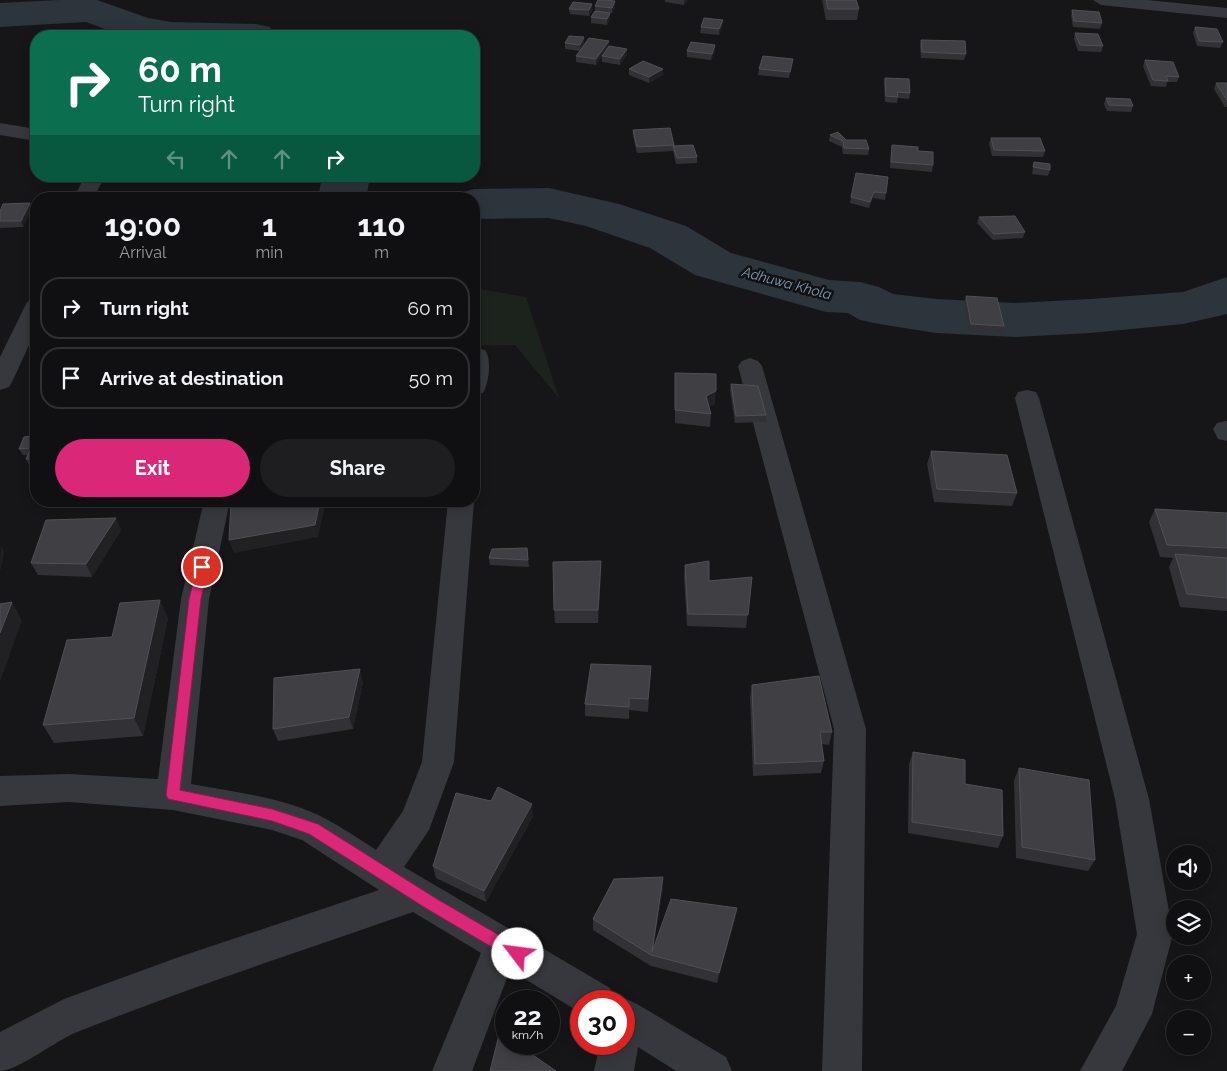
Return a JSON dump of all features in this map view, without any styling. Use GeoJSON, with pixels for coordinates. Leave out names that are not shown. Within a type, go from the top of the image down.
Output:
{"type":"FeatureCollection","features":[{"type":"Feature","properties":{"kind":"street"},"geometry":{"type":"LineString","coordinates":[[1101,0],[1227,12]]}},
{"type":"Feature","properties":{"kind":"street"},"geometry":{"type":"LineString","coordinates":[[0,129],[30,134]]}},
{"type":"Feature","properties":{"kind":"street"},"geometry":{"type":"LineString","coordinates":[[0,382],[30,319]]}},
{"type":"Feature","properties":{"kind":"street"},"geometry":{"type":"LineString","coordinates":[[750,366],[850,729],[842,1071]]}},
{"type":"Feature","properties":{"kind":"street"},"geometry":{"type":"LineString","coordinates":[[1027,398],[1132,799],[1155,934],[1133,1014],[1100,1071]]}},
{"type":"Feature","properties":{"kind":"street"},"geometry":{"type":"LineString","coordinates":[[173,795],[195,599],[216,507]]}},
{"type":"Feature","properties":{"kind":"street"},"geometry":{"type":"LineString","coordinates":[[381,870],[417,819],[438,762],[460,507]]}},
{"type":"Feature","properties":{"kind":"street"},"geometry":{"type":"LineString","coordinates":[[0,791],[69,788],[173,795],[272,815],[313,829],[572,990]]}},
{"type":"Feature","properties":{"kind":"street"},"geometry":{"type":"LineString","coordinates":[[0,1053],[64,1018],[179,975],[417,894]]}},
{"type":"Feature","properties":{"kind":"street"},"geometry":{"type":"LineString","coordinates":[[452,1071],[502,945]]}},
{"type":"Feature","properties":{"kind":"street"},"geometry":{"type":"LineString","coordinates":[[635,1029],[712,1071]]}},
{"type":"Feature","properties":{"kind":"street"},"geometry":{"type":"LineString","coordinates":[[614,1071],[615,1055]]}},
{"type":"Feature","properties":{"kind":"shaded area"},"geometry":{"type":"Polygon","coordinates":[[[480,289],[526,297],[559,398],[515,345],[480,346],[480,289]]]}},
{"type":"Feature","properties":{"kind":"building"},"geometry":{"type":"Polygon","coordinates":[[[598,0],[615,1],[612,8],[595,6],[598,0]]]}},
{"type":"Feature","properties":{"kind":"building"},"geometry":{"type":"Polygon","coordinates":[[[826,0],[856,0],[859,9],[828,9],[826,0]]]}},
{"type":"Feature","properties":{"kind":"building"},"geometry":{"type":"Polygon","coordinates":[[[573,2],[592,4],[589,10],[569,9],[573,2]]]}},
{"type":"Feature","properties":{"kind":"building"},"geometry":{"type":"Polygon","coordinates":[[[1072,10],[1099,12],[1102,23],[1074,21],[1072,10]]]}},
{"type":"Feature","properties":{"kind":"building"},"geometry":{"type":"Polygon","coordinates":[[[595,11],[610,13],[607,19],[591,17],[595,11]]]}},
{"type":"Feature","properties":{"kind":"building"},"geometry":{"type":"Polygon","coordinates":[[[704,18],[723,20],[719,29],[701,27],[704,18]]]}},
{"type":"Feature","properties":{"kind":"building"},"geometry":{"type":"Polygon","coordinates":[[[1195,27],[1217,29],[1223,42],[1199,41],[1195,27]]]}},
{"type":"Feature","properties":{"kind":"building"},"geometry":{"type":"Polygon","coordinates":[[[1075,33],[1098,34],[1103,46],[1080,45],[1075,33]]]}},
{"type":"Feature","properties":{"kind":"building"},"geometry":{"type":"Polygon","coordinates":[[[569,36],[584,37],[580,45],[565,43],[569,36]]]}},
{"type":"Feature","properties":{"kind":"building"},"geometry":{"type":"Polygon","coordinates":[[[589,38],[609,41],[596,59],[576,56],[589,38]]]}},
{"type":"Feature","properties":{"kind":"building"},"geometry":{"type":"Polygon","coordinates":[[[921,40],[965,41],[966,54],[922,52],[921,40]]]}},
{"type":"Feature","properties":{"kind":"building"},"geometry":{"type":"Polygon","coordinates":[[[691,42],[715,45],[712,54],[687,51],[691,42]]]}},
{"type":"Feature","properties":{"kind":"building"},"geometry":{"type":"Polygon","coordinates":[[[609,46],[627,49],[620,59],[602,56],[609,46]]]}},
{"type":"Feature","properties":{"kind":"building"},"geometry":{"type":"Polygon","coordinates":[[[763,56],[793,59],[790,72],[759,69],[763,56]]]}},
{"type":"Feature","properties":{"kind":"building"},"geometry":{"type":"Polygon","coordinates":[[[1145,60],[1173,62],[1179,77],[1166,76],[1168,81],[1153,80],[1145,60]]]}},
{"type":"Feature","properties":{"kind":"building"},"geometry":{"type":"Polygon","coordinates":[[[643,61],[663,69],[649,77],[629,69],[643,61]]]}},
{"type":"Feature","properties":{"kind":"building"},"geometry":{"type":"Polygon","coordinates":[[[885,78],[909,79],[910,93],[897,92],[898,97],[886,96],[885,78]]]}},
{"type":"Feature","properties":{"kind":"building"},"geometry":{"type":"Polygon","coordinates":[[[1216,83],[1227,83],[1227,100],[1216,83]]]}},
{"type":"Feature","properties":{"kind":"building"},"geometry":{"type":"Polygon","coordinates":[[[1106,98],[1130,99],[1133,106],[1109,105],[1106,98]]]}},
{"type":"Feature","properties":{"kind":"building"},"geometry":{"type":"Polygon","coordinates":[[[670,128],[674,145],[637,147],[633,130],[670,128]]]}},
{"type":"Feature","properties":{"kind":"building"},"geometry":{"type":"Polygon","coordinates":[[[838,132],[846,140],[866,140],[869,149],[844,148],[843,141],[830,135],[838,132]]]}},
{"type":"Feature","properties":{"kind":"building"},"geometry":{"type":"Polygon","coordinates":[[[991,138],[1040,138],[1045,151],[994,150],[991,138]]]}},
{"type":"Feature","properties":{"kind":"building"},"geometry":{"type":"Polygon","coordinates":[[[693,145],[697,157],[677,158],[673,146],[693,145]]]}},
{"type":"Feature","properties":{"kind":"building"},"geometry":{"type":"Polygon","coordinates":[[[892,145],[918,147],[918,151],[933,152],[933,165],[891,162],[892,145]]]}},
{"type":"Feature","properties":{"kind":"building"},"geometry":{"type":"Polygon","coordinates":[[[1034,162],[1050,164],[1050,170],[1033,167],[1034,162]]]}},
{"type":"Feature","properties":{"kind":"building"},"geometry":{"type":"Polygon","coordinates":[[[856,173],[888,177],[886,193],[874,192],[870,202],[851,197],[856,173]]]}},
{"type":"Feature","properties":{"kind":"building"},"geometry":{"type":"Polygon","coordinates":[[[30,203],[21,221],[0,221],[0,211],[3,204],[30,203]]]}},
{"type":"Feature","properties":{"kind":"building"},"geometry":{"type":"Polygon","coordinates":[[[1015,216],[1025,232],[994,234],[979,217],[1015,216]]]}},
{"type":"Feature","properties":{"kind":"building"},"geometry":{"type":"Polygon","coordinates":[[[966,296],[997,298],[1004,326],[971,324],[966,296]]]}},
{"type":"Feature","properties":{"kind":"building"},"geometry":{"type":"Polygon","coordinates":[[[675,373],[716,374],[716,391],[706,396],[711,414],[675,410],[675,373]]]}},
{"type":"Feature","properties":{"kind":"building"},"geometry":{"type":"Polygon","coordinates":[[[731,384],[758,386],[766,415],[736,416],[731,384]]]}},
{"type":"Feature","properties":{"kind":"building"},"geometry":{"type":"Polygon","coordinates":[[[30,436],[30,448],[19,449],[24,437],[30,436]]]}},
{"type":"Feature","properties":{"kind":"building"},"geometry":{"type":"Polygon","coordinates":[[[30,450],[30,459],[26,459],[30,450]]]}},
{"type":"Feature","properties":{"kind":"building"},"geometry":{"type":"Polygon","coordinates":[[[931,451],[1007,455],[1017,493],[937,489],[931,451]]]}},
{"type":"Feature","properties":{"kind":"building"},"geometry":{"type":"Polygon","coordinates":[[[231,507],[319,507],[315,525],[229,540],[231,507]]]}},
{"type":"Feature","properties":{"kind":"building"},"geometry":{"type":"Polygon","coordinates":[[[1155,509],[1227,513],[1227,548],[1167,545],[1155,509]]]}},
{"type":"Feature","properties":{"kind":"building"},"geometry":{"type":"Polygon","coordinates":[[[116,518],[86,564],[31,563],[46,520],[116,518]]]}},
{"type":"Feature","properties":{"kind":"building"},"geometry":{"type":"Polygon","coordinates":[[[527,548],[528,560],[489,558],[492,549],[527,548]]]}},
{"type":"Feature","properties":{"kind":"building"},"geometry":{"type":"Polygon","coordinates":[[[1175,554],[1227,558],[1227,598],[1187,594],[1175,554]]]}},
{"type":"Feature","properties":{"kind":"building"},"geometry":{"type":"Polygon","coordinates":[[[601,561],[598,610],[554,610],[553,562],[601,561]]]}},
{"type":"Feature","properties":{"kind":"building"},"geometry":{"type":"Polygon","coordinates":[[[709,561],[709,581],[752,577],[748,615],[688,614],[685,565],[709,561]]]}},
{"type":"Feature","properties":{"kind":"building"},"geometry":{"type":"Polygon","coordinates":[[[160,600],[134,718],[43,725],[67,640],[112,637],[120,603],[160,600]]]}},
{"type":"Feature","properties":{"kind":"building"},"geometry":{"type":"Polygon","coordinates":[[[12,602],[0,633],[0,604],[12,602]]]}},
{"type":"Feature","properties":{"kind":"building"},"geometry":{"type":"Polygon","coordinates":[[[591,664],[651,666],[648,699],[629,698],[629,707],[585,704],[591,664]]]}},
{"type":"Feature","properties":{"kind":"building"},"geometry":{"type":"Polygon","coordinates":[[[360,669],[349,717],[273,729],[274,678],[360,669]]]}},
{"type":"Feature","properties":{"kind":"building"},"geometry":{"type":"Polygon","coordinates":[[[819,676],[832,732],[820,732],[824,761],[755,764],[752,685],[819,676]]]}},
{"type":"Feature","properties":{"kind":"building"},"geometry":{"type":"Polygon","coordinates":[[[913,752],[965,760],[965,784],[1002,790],[1003,836],[912,822],[913,752]]]}},
{"type":"Feature","properties":{"kind":"building"},"geometry":{"type":"Polygon","coordinates":[[[1019,768],[1089,780],[1095,860],[1022,847],[1019,768]]]}},
{"type":"Feature","properties":{"kind":"building"},"geometry":{"type":"Polygon","coordinates":[[[498,787],[532,804],[484,891],[433,866],[456,793],[491,801],[498,787]]]}},
{"type":"Feature","properties":{"kind":"building"},"geometry":{"type":"Polygon","coordinates":[[[663,877],[652,952],[671,899],[737,908],[719,973],[651,955],[593,919],[614,879],[663,877]]]}},
{"type":"Feature","properties":{"kind":"building"},"geometry":{"type":"Polygon","coordinates":[[[495,1051],[495,1055],[533,1055],[556,1071],[490,1071],[495,1051]]]}},
{"type":"Feature","properties":{"kind":"waterway","name":"Adhuwa Khola"},"geometry":{"type":"LineString","coordinates":[[0,15],[90,10],[150,30]]}},
{"type":"Feature","properties":{"kind":"waterway","name":"Adhuwa Khola"},"geometry":{"type":"LineString","coordinates":[[343,192],[344,182]]}},
{"type":"Feature","properties":{"kind":"waterway","name":"Adhuwa Khola"},"geometry":{"type":"LineString","coordinates":[[480,204],[549,203],[601,215],[668,237],[713,264],[826,296],[860,298],[879,308],[936,316],[1015,320],[1090,316],[1183,308],[1213,301],[1227,293]]}},
{"type":"Feature","properties":{"kind":"route"},"geometry":{"type":"LineString","coordinates":[[202,567],[195,599],[173,795],[272,815],[313,829],[362,858],[432,904],[518,954]]}}]}
